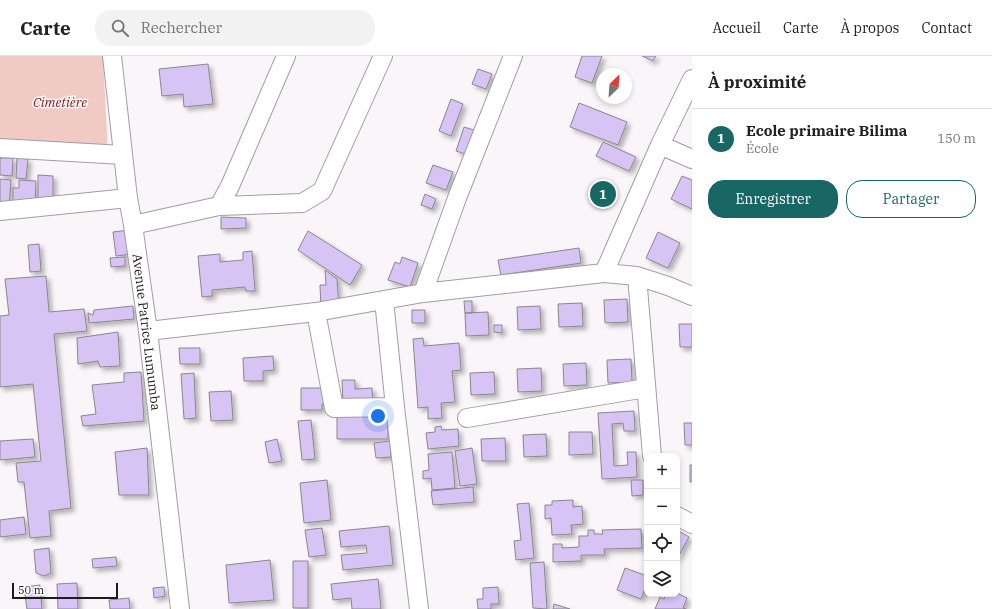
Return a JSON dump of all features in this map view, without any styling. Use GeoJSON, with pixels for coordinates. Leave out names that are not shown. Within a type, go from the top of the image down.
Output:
{"type":"FeatureCollection","features":[{"type":"Feature","properties":{"kind":"street","name":"Avenue Patrice Lumumba"},"geometry":{"type":"LineString","coordinates":[[112,56],[128,198],[148,331],[180,609]]}},
{"type":"Feature","properties":{"kind":"street"},"geometry":{"type":"LineString","coordinates":[[219,206],[230,186],[286,56]]}},
{"type":"Feature","properties":{"kind":"street"},"geometry":{"type":"LineString","coordinates":[[133,225],[219,206],[302,203],[322,191],[384,56]]}},
{"type":"Feature","properties":{"kind":"street"},"geometry":{"type":"LineString","coordinates":[[423,293],[457,198],[513,56]]}},
{"type":"Feature","properties":{"kind":"street"},"geometry":{"type":"LineString","coordinates":[[604,273],[660,145],[692,80]]}},
{"type":"Feature","properties":{"kind":"street"},"geometry":{"type":"LineString","coordinates":[[660,145],[692,159]]}},
{"type":"Feature","properties":{"kind":"street"},"geometry":{"type":"LineString","coordinates":[[0,148],[123,155]]}},
{"type":"Feature","properties":{"kind":"street"},"geometry":{"type":"LineString","coordinates":[[0,211],[128,198]]}},
{"type":"Feature","properties":{"kind":"street"},"geometry":{"type":"LineString","coordinates":[[148,331],[316,312],[423,293],[604,273],[637,276],[692,296]]}},
{"type":"Feature","properties":{"kind":"street"},"geometry":{"type":"LineString","coordinates":[[637,276],[652,453]]}},
{"type":"Feature","properties":{"kind":"street"},"geometry":{"type":"LineString","coordinates":[[384,300],[395,407],[420,609]]}},
{"type":"Feature","properties":{"kind":"street"},"geometry":{"type":"LineString","coordinates":[[316,312],[334,408],[395,407]]}},
{"type":"Feature","properties":{"kind":"street"},"geometry":{"type":"LineString","coordinates":[[467,418],[646,388]]}},
{"type":"Feature","properties":{"kind":"street"},"geometry":{"type":"LineString","coordinates":[[680,518],[692,524]]}},
{"type":"Feature","properties":{"kind":"green space","name":"Cimetière"},"geometry":{"type":"Polygon","coordinates":[[[0,56],[103,56],[108,153],[0,141],[0,56]]]}},
{"type":"Feature","properties":{"kind":"building"},"geometry":{"type":"Polygon","coordinates":[[[582,56],[602,56],[598,68],[596,68],[592,83],[575,77],[582,56]]]}},
{"type":"Feature","properties":{"kind":"building"},"geometry":{"type":"Polygon","coordinates":[[[642,56],[656,56],[653,61],[642,56]]]}},
{"type":"Feature","properties":{"kind":"building"},"geometry":{"type":"Polygon","coordinates":[[[208,64],[213,104],[184,107],[183,94],[162,96],[159,69],[208,64]]]}},
{"type":"Feature","properties":{"kind":"building"},"geometry":{"type":"Polygon","coordinates":[[[478,69],[492,74],[486,89],[472,84],[478,69]]]}},
{"type":"Feature","properties":{"kind":"building"},"geometry":{"type":"Polygon","coordinates":[[[451,99],[463,104],[451,136],[439,131],[451,99]]]}},
{"type":"Feature","properties":{"kind":"building"},"geometry":{"type":"Polygon","coordinates":[[[579,103],[627,122],[618,145],[570,127],[579,103]]]}},
{"type":"Feature","properties":{"kind":"building"},"geometry":{"type":"Polygon","coordinates":[[[464,127],[477,131],[469,155],[456,151],[464,127]]]}},
{"type":"Feature","properties":{"kind":"building"},"geometry":{"type":"Polygon","coordinates":[[[603,142],[636,157],[629,171],[596,156],[603,142]]]}},
{"type":"Feature","properties":{"kind":"building"},"geometry":{"type":"Polygon","coordinates":[[[0,158],[13,158],[12,176],[0,175],[0,158]]]}},
{"type":"Feature","properties":{"kind":"building"},"geometry":{"type":"Polygon","coordinates":[[[17,158],[28,159],[26,179],[16,178],[17,158]]]}},
{"type":"Feature","properties":{"kind":"building"},"geometry":{"type":"Polygon","coordinates":[[[433,165],[453,172],[446,190],[426,183],[433,165]]]}},
{"type":"Feature","properties":{"kind":"building"},"geometry":{"type":"Polygon","coordinates":[[[38,175],[53,176],[53,203],[38,203],[38,175]]]}},
{"type":"Feature","properties":{"kind":"building"},"geometry":{"type":"Polygon","coordinates":[[[682,176],[692,180],[692,209],[671,199],[682,176]]]}},
{"type":"Feature","properties":{"kind":"building"},"geometry":{"type":"Polygon","coordinates":[[[0,179],[11,180],[9,208],[0,207],[0,179]]]}},
{"type":"Feature","properties":{"kind":"building"},"geometry":{"type":"Polygon","coordinates":[[[19,180],[36,181],[35,205],[13,205],[13,188],[19,188],[19,180]]]}},
{"type":"Feature","properties":{"kind":"building"},"geometry":{"type":"Polygon","coordinates":[[[425,194],[436,199],[432,209],[421,205],[425,194]]]}},
{"type":"Feature","properties":{"kind":"building"},"geometry":{"type":"Polygon","coordinates":[[[221,217],[246,218],[246,228],[221,229],[221,217]]]}},
{"type":"Feature","properties":{"kind":"building"},"geometry":{"type":"Polygon","coordinates":[[[129,230],[132,254],[116,256],[113,232],[129,230]]]}},
{"type":"Feature","properties":{"kind":"building"},"geometry":{"type":"Polygon","coordinates":[[[308,231],[362,265],[350,285],[298,250],[308,231]]]}},
{"type":"Feature","properties":{"kind":"building"},"geometry":{"type":"Polygon","coordinates":[[[658,232],[680,243],[668,268],[646,258],[658,232]]]}},
{"type":"Feature","properties":{"kind":"building"},"geometry":{"type":"Polygon","coordinates":[[[39,244],[41,271],[30,272],[28,245],[39,244]]]}},
{"type":"Feature","properties":{"kind":"building"},"geometry":{"type":"Polygon","coordinates":[[[579,248],[581,263],[501,275],[498,260],[579,248]]]}},
{"type":"Feature","properties":{"kind":"building"},"geometry":{"type":"Polygon","coordinates":[[[252,251],[255,291],[246,291],[245,287],[212,290],[212,296],[202,297],[198,256],[220,254],[220,262],[243,260],[243,252],[252,251]]]}},
{"type":"Feature","properties":{"kind":"building"},"geometry":{"type":"Polygon","coordinates":[[[125,257],[125,266],[111,267],[110,258],[125,257]]]}},
{"type":"Feature","properties":{"kind":"building"},"geometry":{"type":"Polygon","coordinates":[[[402,257],[418,263],[410,287],[388,280],[395,262],[400,264],[402,257]]]}},
{"type":"Feature","properties":{"kind":"building"},"geometry":{"type":"Polygon","coordinates":[[[325,270],[337,279],[339,307],[321,308],[320,285],[326,285],[325,270]]]}},
{"type":"Feature","properties":{"kind":"building"},"geometry":{"type":"Polygon","coordinates":[[[46,276],[49,312],[84,309],[87,331],[54,334],[71,508],[49,511],[51,536],[30,538],[24,482],[18,482],[16,463],[41,461],[33,384],[0,387],[0,316],[9,315],[5,279],[46,276]]]}},
{"type":"Feature","properties":{"kind":"building"},"geometry":{"type":"Polygon","coordinates":[[[627,299],[628,322],[605,323],[604,300],[627,299]]]}},
{"type":"Feature","properties":{"kind":"building"},"geometry":{"type":"Polygon","coordinates":[[[464,301],[472,301],[472,313],[465,313],[464,301]]]}},
{"type":"Feature","properties":{"kind":"building"},"geometry":{"type":"Polygon","coordinates":[[[582,303],[583,326],[559,327],[558,304],[582,303]]]}},
{"type":"Feature","properties":{"kind":"building"},"geometry":{"type":"Polygon","coordinates":[[[133,306],[134,319],[89,323],[88,313],[93,315],[94,310],[133,306]]]}},
{"type":"Feature","properties":{"kind":"building"},"geometry":{"type":"Polygon","coordinates":[[[540,306],[541,329],[518,330],[517,307],[540,306]]]}},
{"type":"Feature","properties":{"kind":"building"},"geometry":{"type":"Polygon","coordinates":[[[412,310],[425,310],[425,323],[412,323],[412,310]]]}},
{"type":"Feature","properties":{"kind":"building"},"geometry":{"type":"Polygon","coordinates":[[[488,312],[489,335],[466,336],[465,313],[488,312]]]}},
{"type":"Feature","properties":{"kind":"building"},"geometry":{"type":"Polygon","coordinates":[[[679,324],[692,324],[692,347],[680,347],[679,324]]]}},
{"type":"Feature","properties":{"kind":"building"},"geometry":{"type":"Polygon","coordinates":[[[494,325],[502,325],[502,333],[494,332],[494,325]]]}},
{"type":"Feature","properties":{"kind":"building"},"geometry":{"type":"Polygon","coordinates":[[[118,332],[120,366],[100,367],[98,361],[78,364],[77,338],[118,332]]]}},
{"type":"Feature","properties":{"kind":"building"},"geometry":{"type":"Polygon","coordinates":[[[423,338],[424,346],[459,343],[461,370],[452,371],[455,402],[441,403],[442,418],[428,419],[428,407],[418,408],[413,339],[423,338]]]}},
{"type":"Feature","properties":{"kind":"building"},"geometry":{"type":"Polygon","coordinates":[[[179,348],[200,348],[200,364],[180,364],[179,348]]]}},
{"type":"Feature","properties":{"kind":"building"},"geometry":{"type":"Polygon","coordinates":[[[273,356],[274,370],[263,371],[263,381],[244,381],[243,358],[273,356]]]}},
{"type":"Feature","properties":{"kind":"building"},"geometry":{"type":"Polygon","coordinates":[[[631,359],[632,382],[608,383],[607,360],[631,359]]]}},
{"type":"Feature","properties":{"kind":"building"},"geometry":{"type":"Polygon","coordinates":[[[586,363],[587,385],[564,386],[563,364],[586,363]]]}},
{"type":"Feature","properties":{"kind":"building"},"geometry":{"type":"Polygon","coordinates":[[[541,368],[542,391],[518,392],[517,369],[541,368]]]}},
{"type":"Feature","properties":{"kind":"building"},"geometry":{"type":"Polygon","coordinates":[[[141,372],[144,421],[83,426],[81,416],[96,414],[92,385],[124,382],[124,373],[141,372]]]}},
{"type":"Feature","properties":{"kind":"building"},"geometry":{"type":"Polygon","coordinates":[[[494,372],[495,394],[471,395],[470,373],[494,372]]]}},
{"type":"Feature","properties":{"kind":"building"},"geometry":{"type":"Polygon","coordinates":[[[194,373],[196,418],[184,419],[181,374],[194,373]]]}},
{"type":"Feature","properties":{"kind":"building"},"geometry":{"type":"Polygon","coordinates":[[[342,380],[355,380],[355,389],[372,388],[373,403],[343,404],[342,380]]]}},
{"type":"Feature","properties":{"kind":"building"},"geometry":{"type":"Polygon","coordinates":[[[301,388],[327,388],[327,403],[322,404],[322,410],[301,410],[301,388]]]}},
{"type":"Feature","properties":{"kind":"building"},"geometry":{"type":"Polygon","coordinates":[[[231,391],[233,420],[211,421],[209,392],[231,391]]]}},
{"type":"Feature","properties":{"kind":"building"},"geometry":{"type":"Polygon","coordinates":[[[634,411],[635,431],[624,431],[623,423],[612,424],[614,466],[628,465],[627,452],[636,452],[637,477],[602,479],[598,413],[634,411]]]}},
{"type":"Feature","properties":{"kind":"building"},"geometry":{"type":"Polygon","coordinates":[[[337,413],[388,413],[388,439],[337,439],[337,413]]]}},
{"type":"Feature","properties":{"kind":"building"},"geometry":{"type":"Polygon","coordinates":[[[311,420],[315,459],[302,460],[298,421],[311,420]]]}},
{"type":"Feature","properties":{"kind":"building"},"geometry":{"type":"Polygon","coordinates":[[[684,423],[692,423],[692,445],[685,445],[684,423]]]}},
{"type":"Feature","properties":{"kind":"building"},"geometry":{"type":"Polygon","coordinates":[[[441,426],[442,430],[458,429],[459,446],[428,449],[426,433],[435,432],[435,427],[441,426]]]}},
{"type":"Feature","properties":{"kind":"building"},"geometry":{"type":"Polygon","coordinates":[[[569,432],[592,432],[593,454],[569,455],[569,432]]]}},
{"type":"Feature","properties":{"kind":"building"},"geometry":{"type":"Polygon","coordinates":[[[546,434],[547,456],[524,457],[523,435],[546,434]]]}},
{"type":"Feature","properties":{"kind":"building"},"geometry":{"type":"Polygon","coordinates":[[[505,438],[506,461],[482,461],[481,439],[505,438]]]}},
{"type":"Feature","properties":{"kind":"building"},"geometry":{"type":"Polygon","coordinates":[[[33,439],[35,457],[0,460],[0,441],[33,439]]]}},
{"type":"Feature","properties":{"kind":"building"},"geometry":{"type":"Polygon","coordinates":[[[277,439],[282,461],[269,463],[265,442],[277,439]]]}},
{"type":"Feature","properties":{"kind":"building"},"geometry":{"type":"Polygon","coordinates":[[[390,441],[391,457],[376,458],[374,443],[390,441]]]}},
{"type":"Feature","properties":{"kind":"building"},"geometry":{"type":"Polygon","coordinates":[[[147,448],[149,495],[119,495],[115,452],[147,448]]]}},
{"type":"Feature","properties":{"kind":"building"},"geometry":{"type":"Polygon","coordinates":[[[472,448],[477,484],[460,486],[455,451],[472,448]]]}},
{"type":"Feature","properties":{"kind":"building"},"geometry":{"type":"Polygon","coordinates":[[[452,452],[455,488],[432,490],[431,478],[423,479],[423,471],[429,470],[428,454],[452,452]]]}},
{"type":"Feature","properties":{"kind":"building"},"geometry":{"type":"Polygon","coordinates":[[[690,465],[692,465],[692,482],[690,482],[690,465]]]}},
{"type":"Feature","properties":{"kind":"building"},"geometry":{"type":"Polygon","coordinates":[[[327,480],[331,520],[304,523],[300,483],[327,480]]]}},
{"type":"Feature","properties":{"kind":"building"},"geometry":{"type":"Polygon","coordinates":[[[631,480],[643,480],[643,495],[632,496],[631,480]]]}},
{"type":"Feature","properties":{"kind":"building"},"geometry":{"type":"Polygon","coordinates":[[[473,487],[474,502],[433,505],[431,491],[473,487]]]}},
{"type":"Feature","properties":{"kind":"building"},"geometry":{"type":"Polygon","coordinates":[[[573,500],[573,507],[582,506],[583,524],[571,525],[572,534],[552,535],[551,518],[545,519],[545,505],[552,505],[552,501],[573,500]]]}},
{"type":"Feature","properties":{"kind":"building"},"geometry":{"type":"Polygon","coordinates":[[[529,503],[534,558],[516,560],[514,541],[521,540],[517,504],[529,503]]]}},
{"type":"Feature","properties":{"kind":"building"},"geometry":{"type":"Polygon","coordinates":[[[24,517],[26,534],[0,537],[0,520],[24,517]]]}},
{"type":"Feature","properties":{"kind":"building"},"geometry":{"type":"Polygon","coordinates":[[[389,526],[393,565],[343,570],[341,555],[367,553],[366,545],[341,547],[339,531],[389,526]]]}},
{"type":"Feature","properties":{"kind":"building"},"geometry":{"type":"Polygon","coordinates":[[[322,528],[326,555],[309,557],[305,530],[322,528]]]}},
{"type":"Feature","properties":{"kind":"building"},"geometry":{"type":"Polygon","coordinates":[[[641,529],[642,548],[604,549],[605,555],[581,555],[581,561],[553,562],[553,544],[562,544],[562,548],[579,547],[579,536],[588,536],[588,530],[594,530],[594,534],[603,534],[602,530],[641,529]]]}},
{"type":"Feature","properties":{"kind":"building"},"geometry":{"type":"Polygon","coordinates":[[[680,532],[689,537],[680,554],[680,532]]]}},
{"type":"Feature","properties":{"kind":"building"},"geometry":{"type":"Polygon","coordinates":[[[49,548],[51,573],[44,576],[36,573],[34,550],[49,548]]]}},
{"type":"Feature","properties":{"kind":"building"},"geometry":{"type":"Polygon","coordinates":[[[116,557],[117,566],[93,568],[92,559],[116,557]]]}},
{"type":"Feature","properties":{"kind":"building"},"geometry":{"type":"Polygon","coordinates":[[[270,560],[274,600],[229,603],[226,565],[270,560]]]}},
{"type":"Feature","properties":{"kind":"building"},"geometry":{"type":"Polygon","coordinates":[[[293,561],[308,561],[308,608],[293,608],[293,561]]]}},
{"type":"Feature","properties":{"kind":"building"},"geometry":{"type":"Polygon","coordinates":[[[544,562],[547,609],[533,608],[530,563],[544,562]]]}},
{"type":"Feature","properties":{"kind":"building"},"geometry":{"type":"Polygon","coordinates":[[[625,568],[644,575],[644,591],[641,599],[617,590],[625,568]]]}},
{"type":"Feature","properties":{"kind":"building"},"geometry":{"type":"Polygon","coordinates":[[[378,579],[381,609],[352,609],[351,598],[333,600],[331,584],[378,579]]]}},
{"type":"Feature","properties":{"kind":"building"},"geometry":{"type":"Polygon","coordinates":[[[77,583],[78,609],[58,609],[57,584],[77,583]]]}},
{"type":"Feature","properties":{"kind":"building"},"geometry":{"type":"Polygon","coordinates":[[[40,585],[42,609],[27,609],[24,587],[40,585]]]}},
{"type":"Feature","properties":{"kind":"building"},"geometry":{"type":"Polygon","coordinates":[[[164,587],[165,596],[154,598],[153,588],[164,587]]]}},
{"type":"Feature","properties":{"kind":"building"},"geometry":{"type":"Polygon","coordinates":[[[498,587],[499,604],[491,604],[491,609],[478,609],[477,599],[483,599],[483,588],[498,587]]]}},
{"type":"Feature","properties":{"kind":"building"},"geometry":{"type":"Polygon","coordinates":[[[680,594],[687,598],[683,608],[686,609],[655,609],[660,597],[664,599],[665,597],[680,597],[680,594]]]}},
{"type":"Feature","properties":{"kind":"building"},"geometry":{"type":"Polygon","coordinates":[[[129,598],[130,609],[110,609],[109,600],[129,598]]]}},
{"type":"Feature","properties":{"kind":"building"},"geometry":{"type":"Polygon","coordinates":[[[554,604],[570,609],[553,609],[554,604]]]}},
{"type":"Feature","properties":{"kind":"place","name":"Ecole primaire Bilima"},"geometry":{"type":"Point","coordinates":[603,194]}}]}
